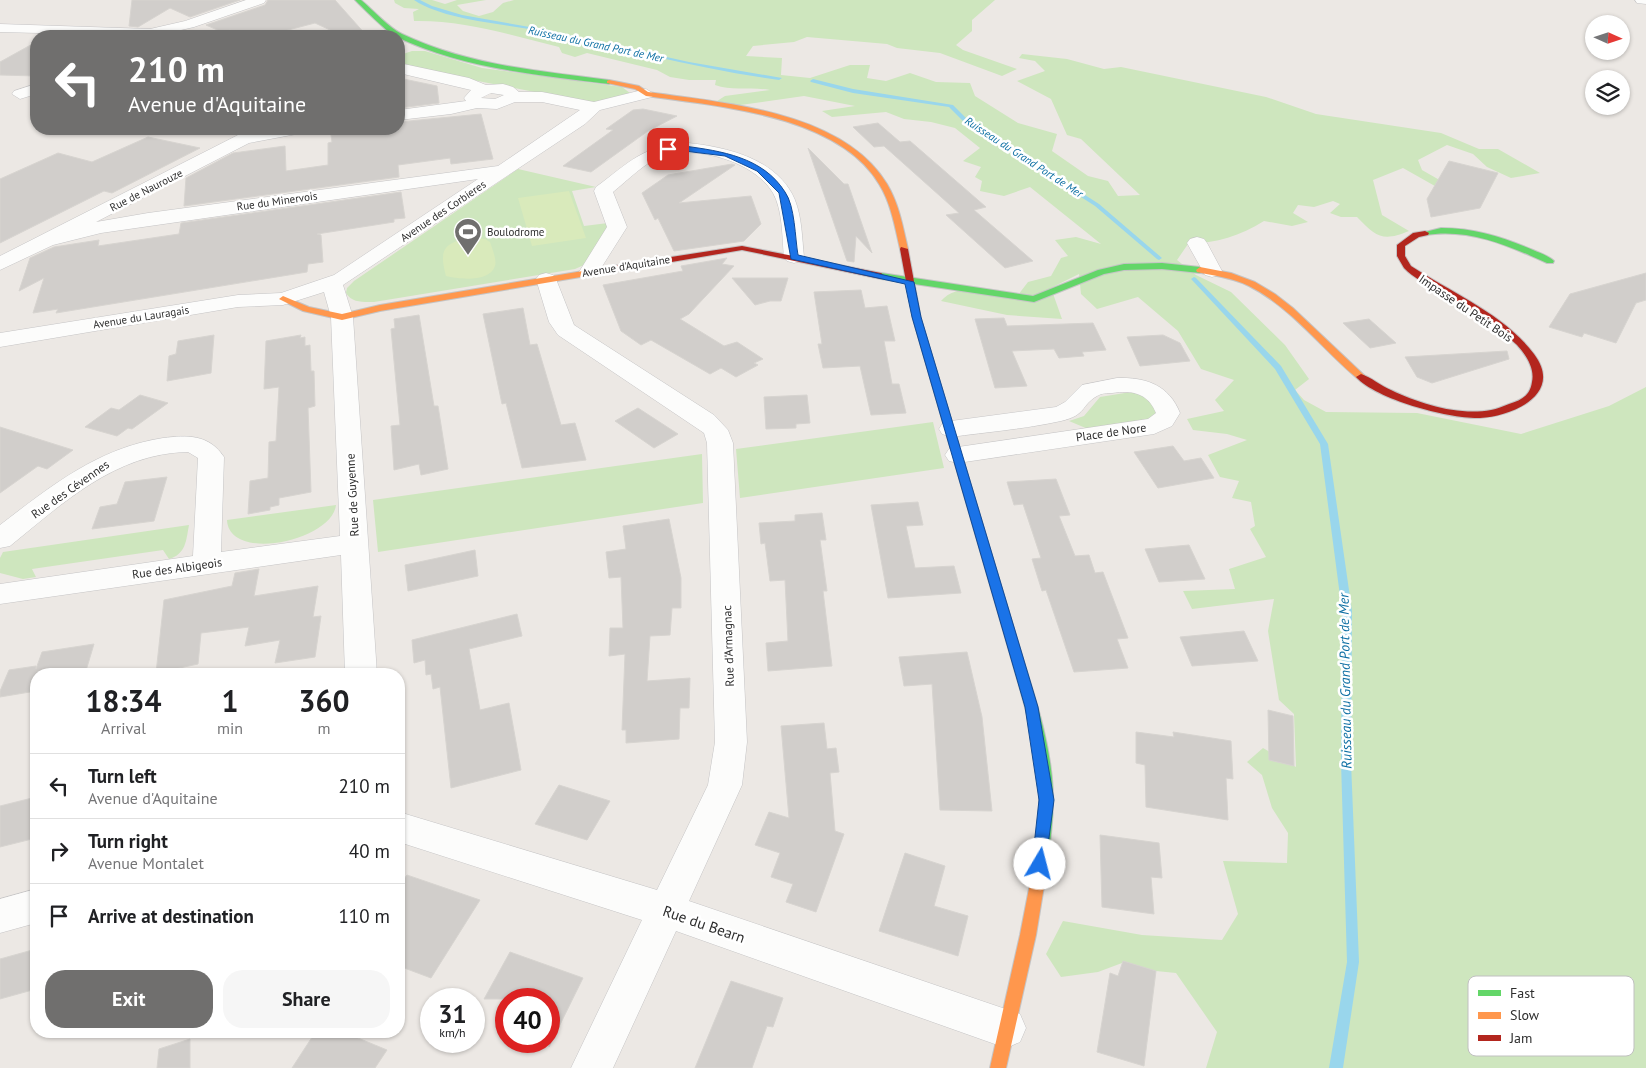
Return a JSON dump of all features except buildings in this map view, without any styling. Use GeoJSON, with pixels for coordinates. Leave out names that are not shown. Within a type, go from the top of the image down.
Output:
{"type":"FeatureCollection","features":[{"type":"Feature","properties":{"kind":"street"},"geometry":{"type":"LineString","coordinates":[[164,30],[189,24],[259,0]]}},
{"type":"Feature","properties":{"kind":"street"},"geometry":{"type":"LineString","coordinates":[[358,0],[391,30]]}},
{"type":"Feature","properties":{"kind":"street"},"geometry":{"type":"LineString","coordinates":[[189,24],[194,30]]}},
{"type":"Feature","properties":{"kind":"street"},"geometry":{"type":"LineString","coordinates":[[0,28],[49,30]]}},
{"type":"Feature","properties":{"kind":"street"},"geometry":{"type":"LineString","coordinates":[[405,38],[475,62],[637,86],[646,94]]}},
{"type":"Feature","properties":{"kind":"street"},"geometry":{"type":"LineString","coordinates":[[405,69],[469,82],[480,96]]}},
{"type":"Feature","properties":{"kind":"street"},"geometry":{"type":"LineString","coordinates":[[405,115],[451,109],[480,96],[508,90],[512,93],[512,96],[542,97],[575,105],[594,107],[646,94],[766,114],[808,128],[851,151],[872,170],[885,191],[902,240],[917,317],[1031,707],[1046,800],[1043,846],[1028,934],[998,1068]]}},
{"type":"Feature","properties":{"kind":"street"},"geometry":{"type":"LineString","coordinates":[[20,94],[30,91]]}},
{"type":"Feature","properties":{"kind":"street","name":"Avenue des Corbieres"},"geometry":{"type":"LineString","coordinates":[[284,299],[341,279],[579,120],[594,107]]}},
{"type":"Feature","properties":{"kind":"street","name":"Rue de Naurouze"},"geometry":{"type":"LineString","coordinates":[[0,264],[244,139],[265,135]]}},
{"type":"Feature","properties":{"kind":"street"},"geometry":{"type":"LineString","coordinates":[[589,272],[617,227],[604,191],[654,153],[668,149],[726,154],[760,170],[782,192],[786,203],[794,257]]}},
{"type":"Feature","properties":{"kind":"street","name":"Rue du Minervois"},"geometry":{"type":"LineString","coordinates":[[48,240],[101,226],[504,170]]}},
{"type":"Feature","properties":{"kind":"street","name":"Rue du Minervois"},"geometry":{"type":"LineString","coordinates":[[406,183],[430,190],[440,200],[437,214]]}},
{"type":"Feature","properties":{"kind":"street","name":"Rue du Minervois"},"geometry":{"type":"LineString","coordinates":[[122,202],[122,214],[148,219]]}},
{"type":"Feature","properties":{"kind":"street","name":"Impasse du Petit Bois"},"geometry":{"type":"LineString","coordinates":[[909,282],[1034,299],[1101,272],[1124,267],[1162,266],[1212,271],[1247,282],[1274,296],[1352,370],[1390,395],[1439,410],[1469,414],[1493,413],[1528,401],[1539,382],[1538,370],[1533,359],[1522,346],[1502,330],[1408,268],[1401,256],[1400,245],[1409,237],[1422,232],[1462,231],[1509,243],[1550,261]]}},
{"type":"Feature","properties":{"kind":"street"},"geometry":{"type":"LineString","coordinates":[[1197,243],[1212,271]]}},
{"type":"Feature","properties":{"kind":"street","name":"Avenue d'Aquitaine"},"geometry":{"type":"LineString","coordinates":[[342,317],[380,308],[733,248],[756,249],[909,282]]}},
{"type":"Feature","properties":{"kind":"street","name":"Rue d'Armagnac"},"geometry":{"type":"LineString","coordinates":[[546,279],[560,322],[566,330],[705,420],[716,430],[720,443],[731,742],[725,785],[668,911],[592,1068]]}},
{"type":"Feature","properties":{"kind":"street","name":"Rue de Guyenne"},"geometry":{"type":"LineString","coordinates":[[332,282],[333,290],[340,302],[342,317],[361,668]]}},
{"type":"Feature","properties":{"kind":"street"},"geometry":{"type":"LineString","coordinates":[[284,299],[306,309],[342,317]]}},
{"type":"Feature","properties":{"kind":"street","name":"Avenue du Lauragais"},"geometry":{"type":"LineString","coordinates":[[0,340],[238,301],[284,299]]}},
{"type":"Feature","properties":{"kind":"street","name":"Place de Nore"},"geometry":{"type":"LineString","coordinates":[[950,429],[1059,414],[1073,409],[1086,393],[1096,388],[1116,385],[1134,385],[1148,389],[1159,395],[1168,413],[1163,421],[1154,426],[958,455]]}},
{"type":"Feature","properties":{"kind":"street","name":"Rue des Cévennes"},"geometry":{"type":"LineString","coordinates":[[0,539],[104,462],[124,454],[162,445],[189,443],[204,447],[211,457],[207,564]]}},
{"type":"Feature","properties":{"kind":"street","name":"Rue des Albigeois"},"geometry":{"type":"LineString","coordinates":[[0,594],[355,543]]}},
{"type":"Feature","properties":{"kind":"street","name":"Rue du Bearn"},"geometry":{"type":"LineString","coordinates":[[405,829],[668,911],[1006,1028]]}},
{"type":"Feature","properties":{"kind":"street"},"geometry":{"type":"LineString","coordinates":[[0,916],[30,908]]}},
{"type":"Feature","properties":{"kind":"green space"},"geometry":{"type":"Polygon","coordinates":[[[394,0],[432,0],[445,4],[457,0],[486,0],[457,5],[463,11],[479,16],[493,12],[503,3],[514,0],[995,0],[972,20],[972,31],[956,45],[963,50],[1017,69],[1002,76],[940,53],[897,48],[887,44],[807,37],[794,42],[753,46],[746,56],[782,58],[781,75],[810,78],[850,65],[870,65],[867,78],[886,81],[910,73],[936,82],[970,83],[975,96],[1018,123],[1057,134],[1052,151],[1088,176],[1108,181],[1118,196],[1140,195],[1081,139],[1067,135],[1051,99],[1017,81],[1045,71],[1035,61],[1019,58],[1022,54],[1067,59],[1104,69],[1121,67],[1266,97],[1316,114],[1441,133],[1479,149],[1498,149],[1540,173],[1511,178],[1487,167],[1473,154],[1447,145],[1418,160],[1422,170],[1443,182],[1442,190],[1403,168],[1373,180],[1382,215],[1409,231],[1393,236],[1380,236],[1369,229],[1357,217],[1341,217],[1330,213],[1340,204],[1333,201],[1314,207],[1298,205],[1293,213],[1308,222],[1292,226],[1264,221],[1228,238],[1188,244],[1177,260],[1196,275],[1231,292],[1285,345],[1309,379],[1295,390],[1304,400],[1326,412],[1417,413],[1521,434],[1609,406],[1646,387],[1646,1068],[1206,1068],[1217,1032],[1176,973],[1156,971],[1122,963],[1098,972],[1061,977],[1046,954],[1063,921],[1142,935],[1222,940],[1238,914],[1223,861],[1287,863],[1288,833],[1272,808],[1262,775],[1247,762],[1263,748],[1296,767],[1294,714],[1279,700],[1268,631],[1274,599],[1192,609],[1183,591],[1235,589],[1229,569],[1266,557],[1250,529],[1255,526],[1251,502],[1232,498],[1239,481],[1220,477],[1208,455],[1247,440],[1227,434],[1193,430],[1187,419],[1224,411],[1215,400],[1234,380],[1201,369],[1178,331],[1138,297],[1097,309],[1081,294],[1079,274],[1051,288],[1062,319],[1007,315],[941,301],[957,291],[977,289],[1018,295],[1028,282],[1051,276],[1061,258],[1068,256],[1055,240],[1076,237],[1101,244],[1030,187],[1004,196],[980,191],[982,181],[975,177],[981,167],[963,161],[980,148],[955,128],[931,122],[904,119],[886,112],[832,117],[822,111],[855,106],[804,96],[733,106],[714,103],[725,96],[770,90],[721,87],[715,85],[716,80],[689,80],[670,77],[657,70],[587,53],[575,57],[562,53],[559,47],[487,29],[433,21],[414,21],[413,12],[419,9],[404,8],[395,3],[394,0]]]}},
{"type":"Feature","properties":{"kind":"green space"},"geometry":{"type":"Polygon","coordinates":[[[412,51],[425,51],[482,68],[622,87],[630,93],[603,102],[586,102],[406,67],[405,53],[412,51]]]}},
{"type":"Feature","properties":{"kind":"green space"},"geometry":{"type":"Polygon","coordinates":[[[518,169],[596,187],[572,191],[584,226],[608,223],[610,229],[584,265],[575,269],[374,302],[362,302],[351,299],[348,296],[346,293],[347,288],[354,281],[518,169]]]}},
{"type":"Feature","properties":{"kind":"green space"},"geometry":{"type":"Polygon","coordinates":[[[569,191],[586,238],[532,246],[518,198],[569,191]]]}},
{"type":"Feature","properties":{"kind":"green space","name":"Boulodrome"},"geometry":{"type":"Polygon","coordinates":[[[469,237],[485,239],[490,242],[495,257],[495,266],[487,275],[480,277],[466,279],[446,276],[443,260],[445,249],[453,242],[469,237]]]}},
{"type":"Feature","properties":{"kind":"green space"},"geometry":{"type":"Polygon","coordinates":[[[1131,392],[1147,397],[1158,411],[1153,419],[1088,429],[1069,421],[1084,416],[1100,397],[1131,392]]]}},
{"type":"Feature","properties":{"kind":"green space"},"geometry":{"type":"Polygon","coordinates":[[[933,422],[944,468],[740,498],[736,449],[933,422]]]}},
{"type":"Feature","properties":{"kind":"green space"},"geometry":{"type":"Polygon","coordinates":[[[702,454],[703,503],[378,552],[373,500],[702,454]]]}},
{"type":"Feature","properties":{"kind":"green space"},"geometry":{"type":"Polygon","coordinates":[[[336,505],[330,518],[318,529],[300,537],[281,542],[261,544],[244,541],[232,533],[227,520],[336,505]]]}},
{"type":"Feature","properties":{"kind":"green space"},"geometry":{"type":"Polygon","coordinates":[[[189,525],[182,550],[175,557],[169,559],[163,550],[32,569],[36,577],[23,579],[0,573],[0,558],[3,552],[189,525]]]}},
{"type":"Feature","properties":{"kind":"waterway","name":"Ruisseau du Grand Port de Mer"},"geometry":{"type":"LineString","coordinates":[[416,0],[431,7],[461,16],[571,36],[719,69],[779,78]]}},
{"type":"Feature","properties":{"kind":"waterway","name":"Ruisseau du Grand Port de Mer"},"geometry":{"type":"LineString","coordinates":[[813,81],[853,91],[951,106],[966,121],[1097,205],[1159,258]]}},
{"type":"Feature","properties":{"kind":"waterway","name":"Ruisseau du Grand Port de Mer"},"geometry":{"type":"LineString","coordinates":[[1194,279],[1278,368],[1324,444],[1347,611],[1346,762],[1353,962],[1336,1068]]}},
{"type":"Feature","properties":{"kind":"traffic: fast"},"geometry":{"type":"LineString","coordinates":[[358,0],[392,30]]}},
{"type":"Feature","properties":{"kind":"traffic: fast"},"geometry":{"type":"LineString","coordinates":[[405,38],[457,57],[509,69],[609,82]]}},
{"type":"Feature","properties":{"kind":"traffic: fast"},"geometry":{"type":"LineString","coordinates":[[1425,233],[1457,230],[1489,236],[1550,261]]}},
{"type":"Feature","properties":{"kind":"traffic: fast"},"geometry":{"type":"LineString","coordinates":[[881,276],[1034,299],[1101,272],[1124,267],[1162,266],[1200,270]]}},
{"type":"Feature","properties":{"kind":"traffic: fast"},"geometry":{"type":"LineString","coordinates":[[1019,665],[1036,727],[1045,774],[1046,810],[1040,868]]}},
{"type":"Feature","properties":{"kind":"traffic: slow"},"geometry":{"type":"LineString","coordinates":[[609,82],[637,87],[646,94],[707,102],[771,114],[829,136],[855,153],[883,183],[895,210],[904,249]]}},
{"type":"Feature","properties":{"kind":"traffic: slow"},"geometry":{"type":"LineString","coordinates":[[283,299],[306,309],[342,317],[380,308],[613,269]]}},
{"type":"Feature","properties":{"kind":"traffic: slow"},"geometry":{"type":"LineString","coordinates":[[1200,270],[1228,275],[1252,284],[1272,296],[1290,310],[1361,377]]}},
{"type":"Feature","properties":{"kind":"traffic: slow"},"geometry":{"type":"LineString","coordinates":[[998,1068],[1028,935],[1040,868]]}},
{"type":"Feature","properties":{"kind":"traffic: jam"},"geometry":{"type":"LineString","coordinates":[[1361,377],[1388,393],[1406,400],[1444,411],[1480,415],[1494,413],[1524,402],[1531,396],[1537,384],[1538,375],[1535,366],[1521,344],[1491,320],[1408,268],[1401,256],[1401,245],[1416,235],[1425,233]]}},
{"type":"Feature","properties":{"kind":"traffic: jam"},"geometry":{"type":"LineString","coordinates":[[613,269],[742,248],[881,276]]}},
{"type":"Feature","properties":{"kind":"traffic: jam"},"geometry":{"type":"LineString","coordinates":[[904,249],[917,319],[1019,665]]}},
{"type":"Feature","properties":{"kind":"place","name":"Boulodrome"},"geometry":{"type":"Point","coordinates":[468,256]}},
{"type":"Feature","properties":{"kind":"route"},"geometry":{"type":"LineString","coordinates":[[668,149],[726,154],[760,170],[782,192],[786,203],[794,257],[909,282],[917,317],[1031,707],[1042,759],[1046,800],[1040,864]]}}]}
